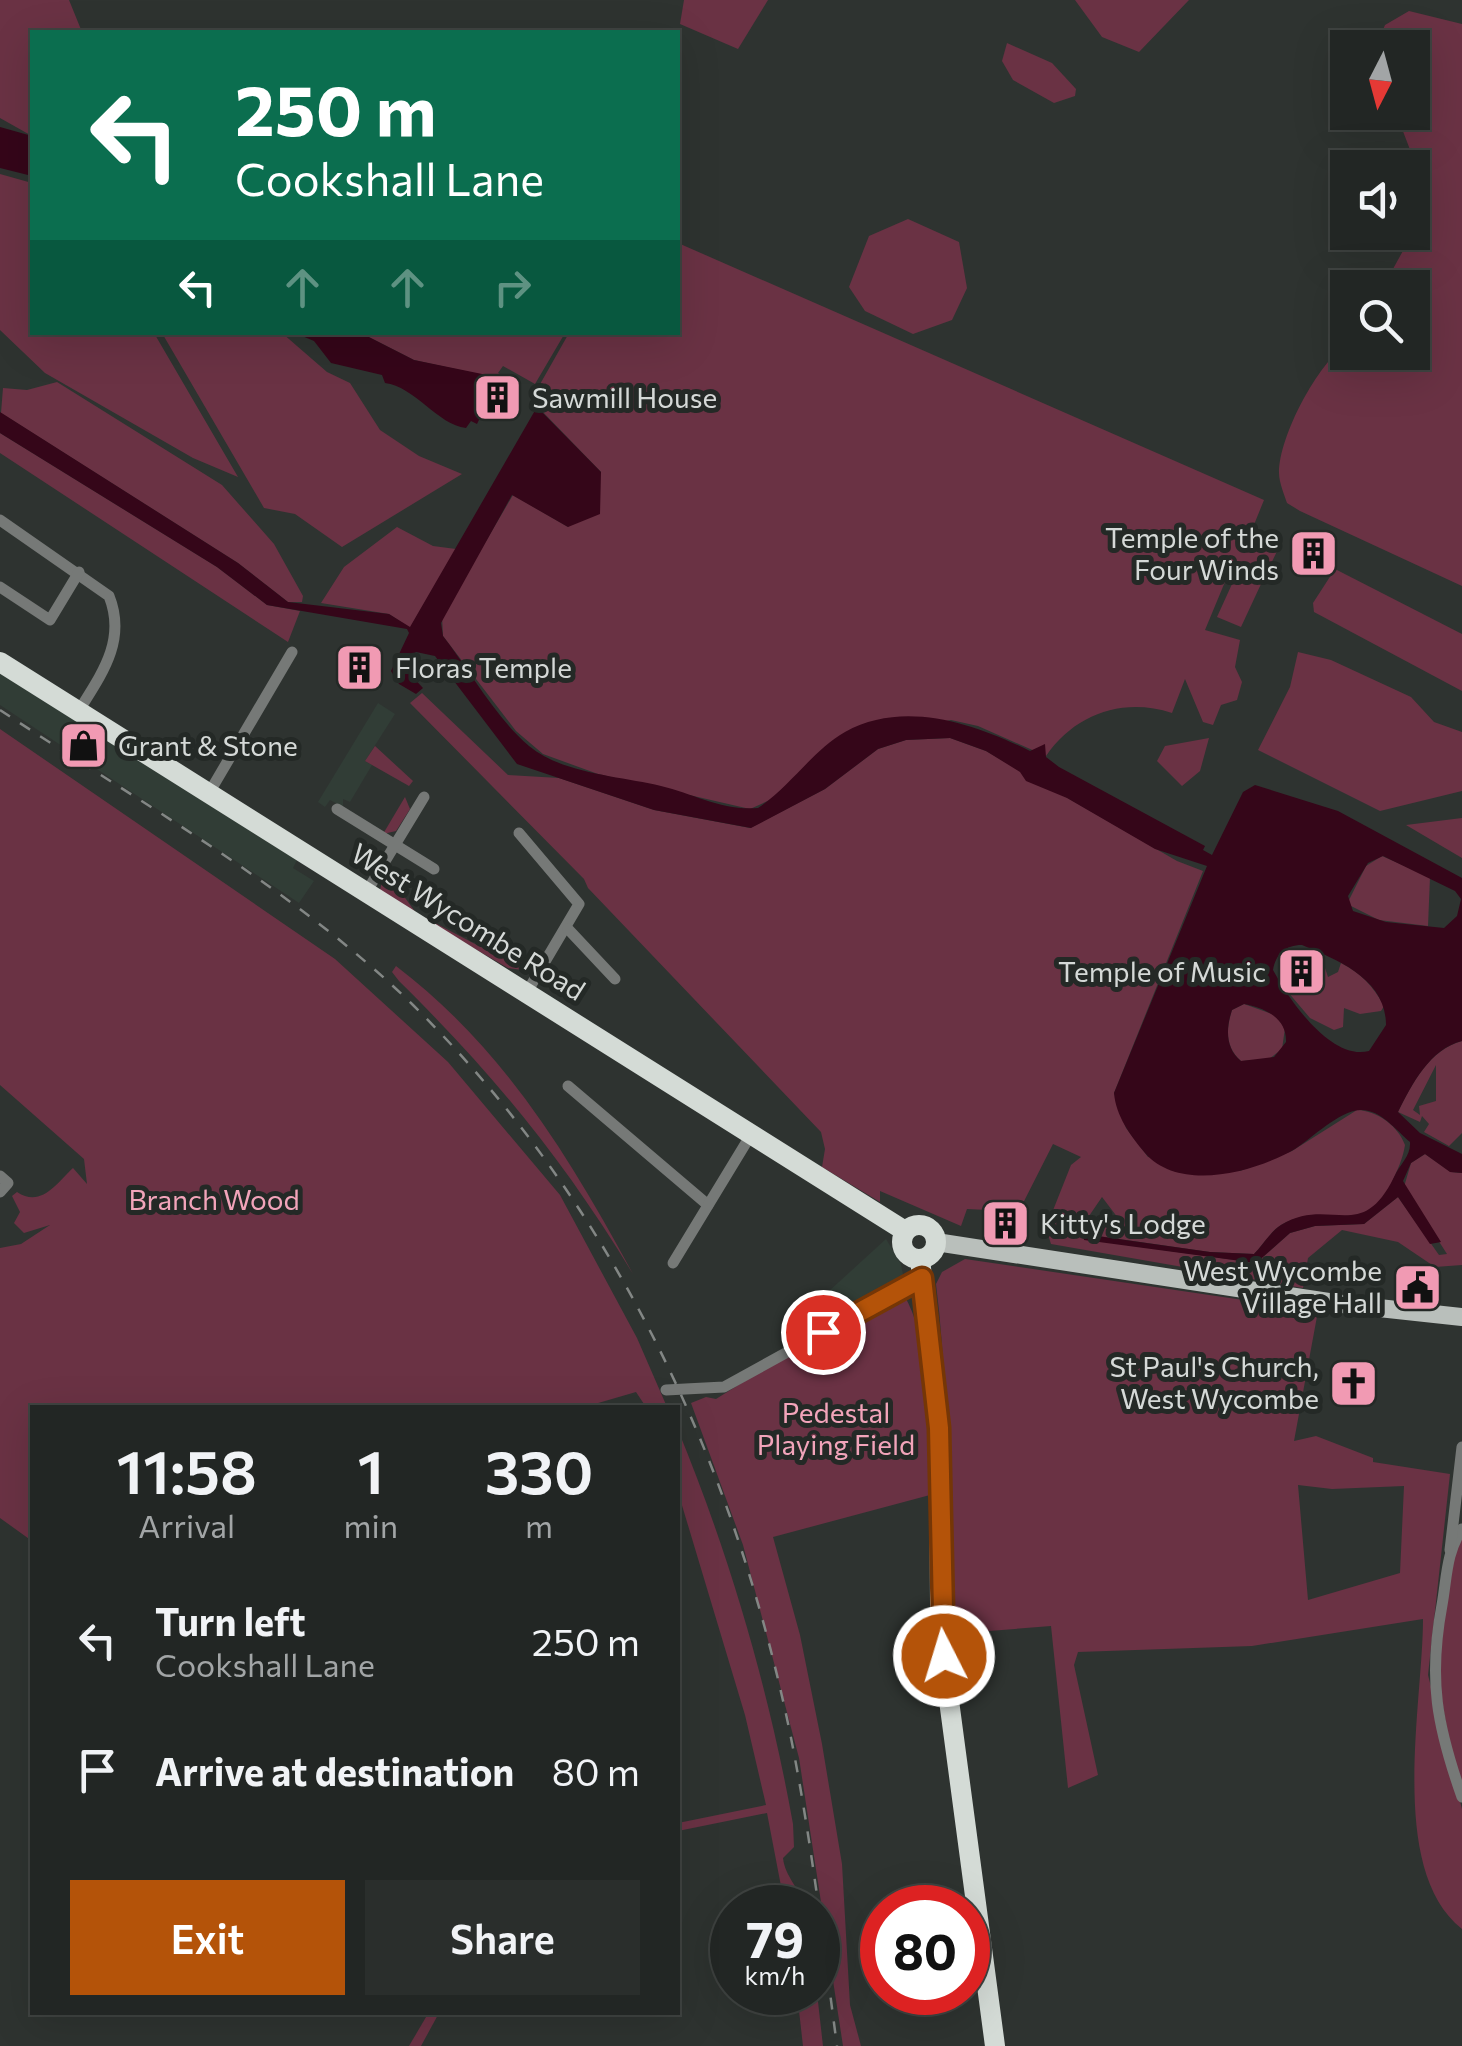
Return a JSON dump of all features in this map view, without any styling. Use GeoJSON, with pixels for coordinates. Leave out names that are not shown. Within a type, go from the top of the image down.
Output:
{"type":"FeatureCollection","features":[{"type":"Feature","properties":{"kind":"highway","name":"West Wycombe Road"},"geometry":{"type":"LineString","coordinates":[[0,662],[905,1231]]}},
{"type":"Feature","properties":{"kind":"highway"},"geometry":{"type":"LineString","coordinates":[[921,1268],[936,1242],[933,1233],[922,1225],[905,1231],[902,1240],[905,1252],[921,1268],[939,1428],[945,1664],[996,2046]]}},
{"type":"Feature","properties":{"kind":"main road"},"geometry":{"type":"LineString","coordinates":[[936,1242],[1276,1294],[1462,1316]]}},
{"type":"Feature","properties":{"kind":"street"},"geometry":{"type":"LineString","coordinates":[[0,520],[110,596],[116,633],[109,662],[78,712]]}},
{"type":"Feature","properties":{"kind":"street"},"geometry":{"type":"LineString","coordinates":[[0,587],[50,620],[79,572]]}},
{"type":"Feature","properties":{"kind":"street"},"geometry":{"type":"LineString","coordinates":[[209,793],[292,652]]}},
{"type":"Feature","properties":{"kind":"street"},"geometry":{"type":"LineString","coordinates":[[367,891],[424,797]]}},
{"type":"Feature","properties":{"kind":"street"},"geometry":{"type":"LineString","coordinates":[[338,810],[434,869]]}},
{"type":"Feature","properties":{"kind":"street"},"geometry":{"type":"LineString","coordinates":[[520,833],[578,904],[568,929],[527,992]]}},
{"type":"Feature","properties":{"kind":"street"},"geometry":{"type":"LineString","coordinates":[[568,929],[615,979]]}},
{"type":"Feature","properties":{"kind":"street"},"geometry":{"type":"LineString","coordinates":[[568,1086],[708,1204]]}},
{"type":"Feature","properties":{"kind":"street"},"geometry":{"type":"LineString","coordinates":[[673,1263],[752,1133]]}},
{"type":"Feature","properties":{"kind":"street"},"geometry":{"type":"LineString","coordinates":[[0,1176],[8,1183],[0,1192]]}},
{"type":"Feature","properties":{"kind":"street"},"geometry":{"type":"LineString","coordinates":[[666,1390],[724,1387],[921,1268]]}},
{"type":"Feature","properties":{"kind":"street"},"geometry":{"type":"LineString","coordinates":[[1462,1448],[1432,1669],[1445,1748],[1462,1798]]}},
{"type":"Feature","properties":{"kind":"street"},"geometry":{"type":"LineString","coordinates":[[1450,1550],[1462,1529]]}},
{"type":"Feature","properties":{"kind":"shaded area"},"geometry":{"type":"Polygon","coordinates":[[[0,127],[30,135],[30,176],[0,168],[0,127]]]}},
{"type":"Feature","properties":{"kind":"shaded area"},"geometry":{"type":"Polygon","coordinates":[[[300,335],[365,335],[414,360],[493,377],[495,387],[477,424],[471,421],[466,428],[446,420],[406,391],[385,383],[382,375],[331,363],[314,341],[300,335]]]}},
{"type":"Feature","properties":{"kind":"shaded area"},"geometry":{"type":"Polygon","coordinates":[[[537,407],[601,472],[600,514],[568,527],[512,495],[441,623],[443,636],[494,708],[529,746],[558,763],[721,804],[758,808],[845,732],[891,717],[939,719],[986,732],[1030,751],[1045,744],[1046,757],[1059,767],[1205,846],[1203,850],[1212,855],[1243,792],[1255,785],[1338,811],[1462,878],[1462,1041],[1431,1060],[1398,1112],[1420,1133],[1462,1154],[1462,1173],[1450,1172],[1425,1154],[1411,1163],[1403,1181],[1441,1242],[1430,1244],[1398,1197],[1364,1224],[1315,1226],[1290,1233],[1256,1263],[1084,1240],[1083,1234],[1210,1252],[1254,1254],[1277,1228],[1299,1217],[1357,1214],[1369,1209],[1382,1197],[1409,1152],[1410,1142],[1387,1121],[1360,1110],[1335,1120],[1279,1157],[1218,1175],[1178,1172],[1160,1165],[1134,1139],[1121,1117],[1114,1093],[1207,866],[1155,849],[1067,798],[1026,781],[1020,772],[986,751],[950,738],[906,740],[878,749],[825,789],[751,828],[654,810],[517,764],[435,656],[416,652],[408,660],[407,671],[423,688],[416,694],[399,684],[391,671],[409,633],[407,629],[267,605],[217,567],[0,433],[0,412],[238,563],[288,602],[389,614],[410,627],[537,407]],[[1383,856],[1368,863],[1348,896],[1353,911],[1386,922],[1444,928],[1457,916],[1461,899],[1455,891],[1383,856]],[[1302,945],[1291,947],[1276,959],[1273,970],[1289,997],[1326,1038],[1355,1052],[1369,1051],[1386,1025],[1384,1009],[1369,983],[1330,957],[1302,945]],[[1244,1004],[1232,1010],[1228,1037],[1236,1056],[1241,1061],[1274,1057],[1286,1042],[1279,1020],[1267,1011],[1244,1004]]]}},
{"type":"Feature","properties":{"kind":"shaded area"},"geometry":{"type":"Polygon","coordinates":[[[0,673],[297,860],[293,868],[314,881],[299,903],[0,705],[0,673]]]}},
{"type":"Feature","properties":{"kind":"shaded area"},"geometry":{"type":"Polygon","coordinates":[[[378,703],[395,714],[365,761],[372,765],[350,802],[343,799],[343,807],[330,800],[325,807],[318,802],[378,703]]]}},
{"type":"Feature","properties":{"kind":"shaded area"},"geometry":{"type":"Polygon","coordinates":[[[886,1239],[901,1264],[904,1280],[843,1317],[828,1292],[886,1239]]]}},
{"type":"Feature","properties":{"kind":"green space"},"geometry":{"type":"Polygon","coordinates":[[[0,0],[69,0],[81,30],[30,30],[30,135],[0,118],[0,0]]]}},
{"type":"Feature","properties":{"kind":"green space"},"geometry":{"type":"Polygon","coordinates":[[[684,0],[768,0],[738,49],[680,24],[684,0]]]}},
{"type":"Feature","properties":{"kind":"green space"},"geometry":{"type":"Polygon","coordinates":[[[1075,0],[1189,0],[1139,52],[1102,37],[1075,0]]]}},
{"type":"Feature","properties":{"kind":"green space"},"geometry":{"type":"Polygon","coordinates":[[[1409,11],[1462,24],[1462,586],[1300,511],[1287,503],[1279,477],[1293,421],[1330,360],[1330,370],[1430,370],[1430,270],[1392,270],[1403,250],[1430,250],[1430,150],[1410,150],[1402,130],[1430,130],[1430,30],[1383,30],[1409,11]]]}},
{"type":"Feature","properties":{"kind":"green space"},"geometry":{"type":"Polygon","coordinates":[[[1007,43],[1052,63],[1076,89],[1075,96],[1054,103],[1013,80],[1002,61],[1007,43]]]}},
{"type":"Feature","properties":{"kind":"green space"},"geometry":{"type":"Polygon","coordinates":[[[0,174],[30,182],[30,335],[155,335],[238,477],[193,458],[45,373],[0,330],[0,174]]]}},
{"type":"Feature","properties":{"kind":"green space"},"geometry":{"type":"Polygon","coordinates":[[[908,219],[959,242],[967,288],[952,320],[913,334],[865,311],[849,287],[869,236],[908,219]]]}},
{"type":"Feature","properties":{"kind":"green space"},"geometry":{"type":"Polygon","coordinates":[[[680,244],[1264,500],[1249,537],[1281,543],[1264,578],[1232,565],[1205,630],[1240,640],[1235,667],[1242,682],[1237,700],[1221,705],[1213,725],[1203,722],[1185,679],[1172,713],[1136,707],[1102,713],[1071,729],[1046,756],[978,726],[951,720],[833,741],[772,799],[750,809],[598,774],[543,754],[516,731],[443,636],[442,616],[513,495],[568,527],[601,472],[540,409],[548,392],[539,386],[568,335],[680,335],[680,244]]]}},
{"type":"Feature","properties":{"kind":"green space"},"geometry":{"type":"Polygon","coordinates":[[[163,335],[284,335],[327,372],[350,383],[380,430],[419,456],[462,474],[342,547],[295,514],[264,508],[163,335]]]}},
{"type":"Feature","properties":{"kind":"green space"},"geometry":{"type":"Polygon","coordinates":[[[365,335],[564,335],[535,384],[503,366],[498,373],[504,376],[495,392],[492,377],[414,360],[365,335]]]}},
{"type":"Feature","properties":{"kind":"green space"},"geometry":{"type":"Polygon","coordinates":[[[57,382],[222,485],[274,544],[303,596],[302,602],[288,602],[238,563],[1,413],[3,388],[27,390],[57,382]]]}},
{"type":"Feature","properties":{"kind":"green space"},"geometry":{"type":"Polygon","coordinates":[[[0,433],[217,567],[267,605],[300,611],[288,642],[0,453],[0,433]]]}},
{"type":"Feature","properties":{"kind":"green space"},"geometry":{"type":"Polygon","coordinates":[[[397,527],[433,546],[456,549],[410,628],[389,614],[321,603],[344,567],[397,527]]]}},
{"type":"Feature","properties":{"kind":"green space"},"geometry":{"type":"Polygon","coordinates":[[[1335,569],[1462,634],[1462,691],[1314,612],[1313,603],[1335,569]]]}},
{"type":"Feature","properties":{"kind":"green space"},"geometry":{"type":"Polygon","coordinates":[[[1237,573],[1261,584],[1241,627],[1217,617],[1237,573]]]}},
{"type":"Feature","properties":{"kind":"green space"},"geometry":{"type":"Polygon","coordinates":[[[1298,652],[1331,660],[1411,697],[1434,722],[1462,732],[1462,791],[1380,811],[1258,750],[1290,687],[1298,652]]]}},
{"type":"Feature","properties":{"kind":"green space"},"geometry":{"type":"Polygon","coordinates":[[[422,693],[508,775],[559,778],[654,810],[750,828],[825,789],[878,749],[906,740],[950,738],[986,751],[1177,861],[1203,871],[1114,1093],[1126,1128],[1148,1157],[1240,1171],[1292,1151],[1357,1110],[1386,1121],[1405,1145],[1392,1183],[1369,1210],[1356,1215],[1297,1218],[1277,1228],[1254,1254],[1210,1252],[1084,1234],[1084,1239],[1256,1263],[1290,1233],[1315,1226],[1364,1224],[1398,1197],[1439,1255],[1447,1254],[1404,1187],[1411,1163],[1425,1154],[1451,1172],[1462,1173],[1462,1265],[1435,1267],[1398,1242],[1342,1230],[1308,1258],[1303,1288],[1051,1244],[1046,1228],[1071,1165],[1081,1157],[1053,1144],[1017,1215],[1009,1211],[967,1209],[961,1226],[880,1191],[880,1202],[822,1167],[825,1149],[821,1132],[588,888],[584,879],[410,703],[422,693]],[[1102,1197],[1089,1216],[1056,1230],[1056,1236],[1071,1234],[1118,1218],[1102,1197]]]}},
{"type":"Feature","properties":{"kind":"green space","name":"Branch Wood"},"geometry":{"type":"Polygon","coordinates":[[[0,729],[335,959],[448,1062],[560,1195],[637,1338],[666,1405],[645,1405],[636,1392],[591,1405],[30,1405],[30,1540],[0,1518],[0,1248],[21,1244],[50,1225],[24,1233],[14,1223],[20,1212],[12,1196],[17,1192],[41,1196],[73,1168],[87,1184],[84,1159],[0,1085],[0,729]]]}},
{"type":"Feature","properties":{"kind":"green space"},"geometry":{"type":"Polygon","coordinates":[[[1209,738],[1200,771],[1182,786],[1157,761],[1165,746],[1209,738]]]}},
{"type":"Feature","properties":{"kind":"green space"},"geometry":{"type":"Polygon","coordinates":[[[375,746],[413,781],[409,786],[365,761],[375,746]]]}},
{"type":"Feature","properties":{"kind":"green space"},"geometry":{"type":"Polygon","coordinates":[[[405,797],[410,809],[396,831],[383,834],[405,797]]]}},
{"type":"Feature","properties":{"kind":"green space"},"geometry":{"type":"Polygon","coordinates":[[[1462,818],[1462,858],[1406,825],[1462,818]]]}},
{"type":"Feature","properties":{"kind":"green space"},"geometry":{"type":"Polygon","coordinates":[[[1382,856],[1430,877],[1428,926],[1379,920],[1347,904],[1366,866],[1382,856]]]}},
{"type":"Feature","properties":{"kind":"green space"},"geometry":{"type":"Polygon","coordinates":[[[385,870],[416,913],[496,955],[501,948],[532,965],[522,970],[508,968],[389,899],[380,890],[385,870]]]}},
{"type":"Feature","properties":{"kind":"green space"},"geometry":{"type":"Polygon","coordinates":[[[1317,961],[1323,962],[1328,977],[1338,972],[1341,963],[1355,971],[1380,999],[1384,1006],[1381,1011],[1360,1014],[1344,1008],[1343,1027],[1334,1030],[1310,1018],[1282,985],[1293,979],[1302,985],[1315,971],[1317,961]]]}},
{"type":"Feature","properties":{"kind":"green space"},"geometry":{"type":"Polygon","coordinates":[[[396,966],[470,1032],[502,1069],[559,1147],[633,1274],[554,1156],[497,1085],[399,981],[392,972],[396,966]]]}},
{"type":"Feature","properties":{"kind":"green space"},"geometry":{"type":"Polygon","coordinates":[[[1244,1004],[1275,1015],[1285,1028],[1282,1049],[1269,1059],[1241,1061],[1232,1050],[1228,1037],[1230,1017],[1232,1010],[1244,1004]]]}},
{"type":"Feature","properties":{"kind":"green space"},"geometry":{"type":"Polygon","coordinates":[[[1462,1041],[1462,1133],[1449,1146],[1424,1132],[1429,1124],[1422,1116],[1420,1122],[1398,1112],[1423,1069],[1450,1045],[1462,1041]],[[1436,1065],[1413,1110],[1420,1115],[1419,1106],[1436,1101],[1436,1065]]]}},
{"type":"Feature","properties":{"kind":"green space"},"geometry":{"type":"Polygon","coordinates":[[[965,1259],[1318,1311],[1294,1441],[1316,1436],[1373,1458],[1373,1462],[1450,1474],[1428,1675],[1462,1809],[1462,1929],[1439,1902],[1424,1868],[1417,1827],[1414,1784],[1423,1619],[1252,1646],[1078,1652],[1074,1665],[1098,1775],[1068,1788],[1051,1626],[951,1634],[944,1372],[936,1284],[942,1272],[965,1259]],[[1298,1485],[1308,1600],[1400,1573],[1404,1486],[1332,1489],[1298,1485]]]}},
{"type":"Feature","properties":{"kind":"green space","name":"Pedestal Playing Field"},"geometry":{"type":"Polygon","coordinates":[[[904,1295],[914,1317],[926,1366],[930,1495],[773,1537],[800,1635],[822,1744],[842,1864],[850,2005],[861,2046],[843,2046],[838,2015],[840,1885],[818,1885],[799,1758],[743,1545],[691,1403],[706,1397],[716,1399],[783,1357],[904,1295]]]}},
{"type":"Feature","properties":{"kind":"green space"},"geometry":{"type":"Polygon","coordinates":[[[680,1435],[715,1526],[760,1674],[793,1824],[794,1847],[783,1858],[794,1885],[781,1885],[767,1813],[680,1831],[680,1823],[766,1805],[745,1715],[680,1499],[680,1435]]]}},
{"type":"Feature","properties":{"kind":"green space"},"geometry":{"type":"Polygon","coordinates":[[[1462,1539],[1462,1785],[1453,1762],[1436,1668],[1454,1553],[1462,1539]]]}},
{"type":"Feature","properties":{"kind":"green space"},"geometry":{"type":"Polygon","coordinates":[[[427,2015],[438,2015],[421,2046],[409,2046],[427,2015]]]}},
{"type":"Feature","properties":{"kind":"green space"},"geometry":{"type":"Polygon","coordinates":[[[799,2015],[819,2015],[823,2046],[803,2046],[799,2015]]]}},
{"type":"Feature","properties":{"kind":"railway"},"geometry":{"type":"LineString","coordinates":[[0,710],[214,848],[367,963],[413,1005],[484,1082],[548,1164],[605,1250],[655,1341],[699,1435],[766,1632],[804,1811],[837,2046]]}},
{"type":"Feature","properties":{"kind":"place","name":"Sawmill House"},"geometry":{"type":"Point","coordinates":[497,398]}},
{"type":"Feature","properties":{"kind":"place","name":"Temple of the Four Winds"},"geometry":{"type":"Point","coordinates":[1314,554]}},
{"type":"Feature","properties":{"kind":"place","name":"Floras Temple"},"geometry":{"type":"Point","coordinates":[360,668]}},
{"type":"Feature","properties":{"kind":"place","name":"Grant & Stone"},"geometry":{"type":"Point","coordinates":[83,746]}},
{"type":"Feature","properties":{"kind":"place","name":"Temple of Music"},"geometry":{"type":"Point","coordinates":[1301,972]}},
{"type":"Feature","properties":{"kind":"place","name":"Kitty's Lodge"},"geometry":{"type":"Point","coordinates":[1005,1224]}},
{"type":"Feature","properties":{"kind":"place","name":"West Wycombe Village Hall"},"geometry":{"type":"Point","coordinates":[1417,1287]}},
{"type":"Feature","properties":{"kind":"place","name":"St Paul's Church, West Wycombe"},"geometry":{"type":"Point","coordinates":[1354,1383]}},
{"type":"Feature","properties":{"kind":"route"},"geometry":{"type":"LineString","coordinates":[[823,1332],[922,1278],[939,1428],[944,1656]]}}]}
